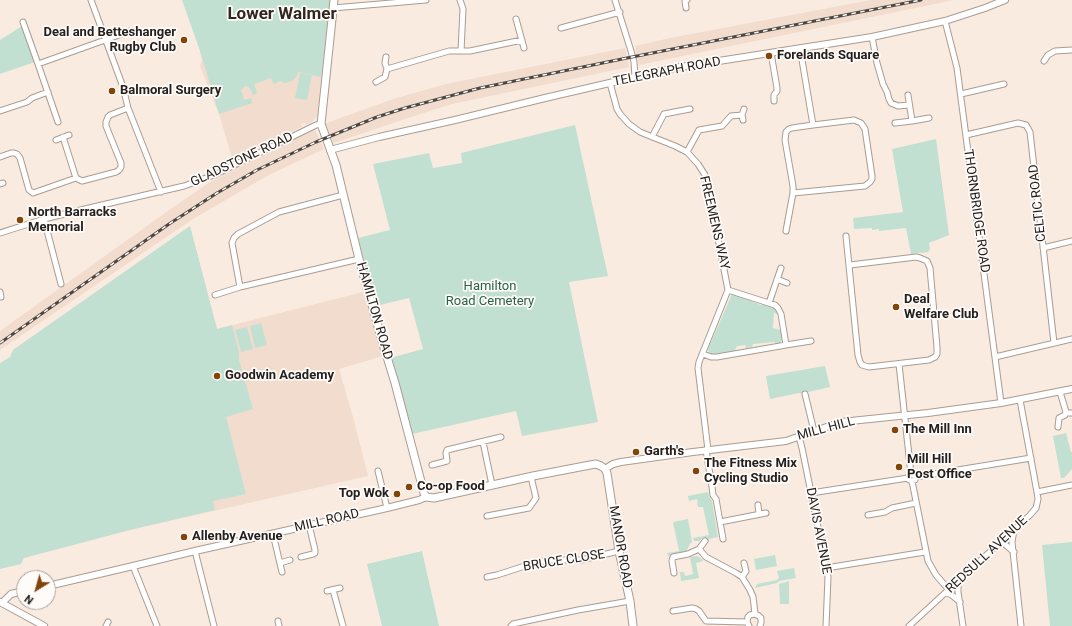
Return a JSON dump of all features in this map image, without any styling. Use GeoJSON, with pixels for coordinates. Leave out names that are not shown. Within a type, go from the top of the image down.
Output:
{"type":"FeatureCollection","features":[{"type":"Feature","properties":{"kind":"main road"},"geometry":{"type":"LineString","coordinates":[[320,124],[334,0]]}},
{"type":"Feature","properties":{"kind":"main road","name":"HAMILTON ROAD"},"geometry":{"type":"LineString","coordinates":[[320,124],[336,165],[359,259],[426,497]]}},
{"type":"Feature","properties":{"kind":"main road","name":"MILL ROAD"},"geometry":{"type":"LineString","coordinates":[[426,497],[434,498],[531,476],[596,464],[605,469]]}},
{"type":"Feature","properties":{"kind":"main road","name":"MANOR ROAD"},"geometry":{"type":"LineString","coordinates":[[605,469],[619,551],[630,600],[633,626]]}},
{"type":"Feature","properties":{"kind":"street"},"geometry":{"type":"LineString","coordinates":[[91,0],[123,87],[128,108],[161,192]]}},
{"type":"Feature","properties":{"kind":"street"},"geometry":{"type":"LineString","coordinates":[[333,8],[426,0]]}},
{"type":"Feature","properties":{"kind":"street"},"geometry":{"type":"LineString","coordinates":[[460,0],[463,10],[461,51]]}},
{"type":"Feature","properties":{"kind":"street"},"geometry":{"type":"LineString","coordinates":[[615,0],[620,12],[634,62],[635,77]]}},
{"type":"Feature","properties":{"kind":"street"},"geometry":{"type":"LineString","coordinates":[[686,8],[685,1],[687,0]]}},
{"type":"Feature","properties":{"kind":"street","name":"TELEGRAPH ROAD"},"geometry":{"type":"LineString","coordinates":[[330,150],[371,138],[455,120],[674,68],[872,37],[945,21],[1005,0]]}},
{"type":"Feature","properties":{"kind":"street"},"geometry":{"type":"LineString","coordinates":[[561,28],[620,12]]}},
{"type":"Feature","properties":{"kind":"street"},"geometry":{"type":"LineString","coordinates":[[516,18],[524,48]]}},
{"type":"Feature","properties":{"kind":"street","name":"THORNBRIDGE ROAD"},"geometry":{"type":"LineString","coordinates":[[945,21],[958,68],[1001,403]]}},
{"type":"Feature","properties":{"kind":"street"},"geometry":{"type":"LineString","coordinates":[[23,22],[58,122]]}},
{"type":"Feature","properties":{"kind":"street"},"geometry":{"type":"LineString","coordinates":[[38,64],[130,31]]}},
{"type":"Feature","properties":{"kind":"street"},"geometry":{"type":"LineString","coordinates":[[872,37],[883,84],[891,103],[898,106],[909,105]]}},
{"type":"Feature","properties":{"kind":"street"},"geometry":{"type":"LineString","coordinates":[[387,69],[449,51],[470,51],[522,40]]}},
{"type":"Feature","properties":{"kind":"street"},"geometry":{"type":"LineString","coordinates":[[800,48],[813,125]]}},
{"type":"Feature","properties":{"kind":"street"},"geometry":{"type":"LineString","coordinates":[[1044,61],[1048,55],[1055,51],[1072,50]]}},
{"type":"Feature","properties":{"kind":"street"},"geometry":{"type":"LineString","coordinates":[[771,54],[777,88],[774,95],[774,101]]}},
{"type":"Feature","properties":{"kind":"street"},"geometry":{"type":"LineString","coordinates":[[376,82],[385,77],[387,69],[385,63],[386,57]]}},
{"type":"Feature","properties":{"kind":"street","name":"FREEMENS WAY"},"geometry":{"type":"LineString","coordinates":[[610,83],[617,109],[624,120],[636,130],[687,152],[698,164],[705,175],[728,290]]}},
{"type":"Feature","properties":{"kind":"street"},"geometry":{"type":"LineString","coordinates":[[961,94],[1004,84]]}},
{"type":"Feature","properties":{"kind":"street"},"geometry":{"type":"LineString","coordinates":[[0,111],[27,102],[32,98],[48,92]]}},
{"type":"Feature","properties":{"kind":"street"},"geometry":{"type":"LineString","coordinates":[[908,95],[912,121]]}},
{"type":"Feature","properties":{"kind":"street"},"geometry":{"type":"LineString","coordinates":[[0,157],[14,152],[18,154],[29,190],[33,193],[76,178],[82,181],[116,172],[119,170],[121,163],[106,126],[106,122],[110,115],[128,108]]}},
{"type":"Feature","properties":{"kind":"street"},"geometry":{"type":"LineString","coordinates":[[652,137],[664,114],[690,109]]}},
{"type":"Feature","properties":{"kind":"street"},"geometry":{"type":"LineString","coordinates":[[687,152],[699,130],[722,126],[731,116],[743,118],[744,109]]}},
{"type":"Feature","properties":{"kind":"street"},"geometry":{"type":"LineString","coordinates":[[895,124],[929,118]]}},
{"type":"Feature","properties":{"kind":"street"},"geometry":{"type":"LineString","coordinates":[[786,231],[793,194],[785,136],[789,129],[854,120],[861,123],[865,129],[872,179],[870,182],[865,186],[793,194]]}},
{"type":"Feature","properties":{"kind":"street","name":"CELTIC ROAD"},"geometry":{"type":"LineString","coordinates":[[966,135],[1018,123],[1026,125],[1030,132],[1054,343]]}},
{"type":"Feature","properties":{"kind":"street","name":"GLADSTONE ROAD"},"geometry":{"type":"LineString","coordinates":[[0,233],[44,219],[184,186],[214,175],[320,124]]}},
{"type":"Feature","properties":{"kind":"street"},"geometry":{"type":"LineString","coordinates":[[56,140],[69,135]]}},
{"type":"Feature","properties":{"kind":"street"},"geometry":{"type":"LineString","coordinates":[[63,137],[76,178]]}},
{"type":"Feature","properties":{"kind":"street"},"geometry":{"type":"LineString","coordinates":[[240,287],[232,243],[238,234],[279,212],[343,195]]}},
{"type":"Feature","properties":{"kind":"street"},"geometry":{"type":"LineString","coordinates":[[44,219],[60,284]]}},
{"type":"Feature","properties":{"kind":"street"},"geometry":{"type":"LineString","coordinates":[[846,236],[858,355],[862,365],[869,367],[899,364],[929,360],[935,357],[938,347],[929,264],[924,259],[916,257],[850,265]]}},
{"type":"Feature","properties":{"kind":"street"},"geometry":{"type":"LineString","coordinates":[[1043,248],[1072,241]]}},
{"type":"Feature","properties":{"kind":"street"},"geometry":{"type":"LineString","coordinates":[[215,295],[240,287],[359,259]]}},
{"type":"Feature","properties":{"kind":"street"},"geometry":{"type":"LineString","coordinates":[[769,303],[781,268]]}},
{"type":"Feature","properties":{"kind":"street"},"geometry":{"type":"LineString","coordinates":[[777,279],[787,283]]}},
{"type":"Feature","properties":{"kind":"street"},"geometry":{"type":"LineString","coordinates":[[723,539],[707,450],[698,368],[699,362],[728,290],[775,305],[780,310],[786,345]]}},
{"type":"Feature","properties":{"kind":"street"},"geometry":{"type":"LineString","coordinates":[[996,357],[1072,339]]}},
{"type":"Feature","properties":{"kind":"street"},"geometry":{"type":"LineString","coordinates":[[703,354],[711,357],[717,357],[811,341]]}},
{"type":"Feature","properties":{"kind":"street"},"geometry":{"type":"LineString","coordinates":[[899,364],[912,477],[925,552],[931,568],[948,591],[960,602]]}},
{"type":"Feature","properties":{"kind":"street","name":"MILL HILL"},"geometry":{"type":"LineString","coordinates":[[605,469],[613,464],[621,462],[786,441],[841,422],[928,413],[1001,403],[1072,389]]}},
{"type":"Feature","properties":{"kind":"street"},"geometry":{"type":"LineString","coordinates":[[1058,427],[1059,418],[1069,413],[1060,392]]}},
{"type":"Feature","properties":{"kind":"street"},"geometry":{"type":"LineString","coordinates":[[805,394],[814,431]]}},
{"type":"Feature","properties":{"kind":"street","name":"REDSULL AVENUE"},"geometry":{"type":"LineString","coordinates":[[909,626],[1036,508],[1038,499],[1037,492],[1020,400]]}},
{"type":"Feature","properties":{"kind":"street"},"geometry":{"type":"LineString","coordinates":[[432,465],[447,461],[447,450],[501,437]]}},
{"type":"Feature","properties":{"kind":"street","name":"DAVIS AVENUE"},"geometry":{"type":"LineString","coordinates":[[798,437],[802,448],[828,577],[826,626]]}},
{"type":"Feature","properties":{"kind":"street"},"geometry":{"type":"LineString","coordinates":[[483,442],[492,485]]}},
{"type":"Feature","properties":{"kind":"street"},"geometry":{"type":"LineString","coordinates":[[811,493],[1031,458]]}},
{"type":"Feature","properties":{"kind":"street"},"geometry":{"type":"LineString","coordinates":[[378,471],[387,508]]}},
{"type":"Feature","properties":{"kind":"street"},"geometry":{"type":"LineString","coordinates":[[487,516],[529,508],[536,498],[531,476]]}},
{"type":"Feature","properties":{"kind":"street"},"geometry":{"type":"LineString","coordinates":[[1037,492],[1072,486]]}},
{"type":"Feature","properties":{"kind":"street","name":"MILL ROAD"},"geometry":{"type":"LineString","coordinates":[[56,584],[387,508],[426,497]]}},
{"type":"Feature","properties":{"kind":"street"},"geometry":{"type":"LineString","coordinates":[[868,515],[885,512],[892,508],[916,503]]}},
{"type":"Feature","properties":{"kind":"street"},"geometry":{"type":"LineString","coordinates":[[758,505],[760,514]]}},
{"type":"Feature","properties":{"kind":"street"},"geometry":{"type":"LineString","coordinates":[[720,522],[766,513]]}},
{"type":"Feature","properties":{"kind":"street"},"geometry":{"type":"LineString","coordinates":[[301,557],[315,552],[309,525]]}},
{"type":"Feature","properties":{"kind":"street"},"geometry":{"type":"LineString","coordinates":[[1014,530],[1012,542],[1021,626]]}},
{"type":"Feature","properties":{"kind":"street"},"geometry":{"type":"LineString","coordinates":[[273,534],[282,572]]}},
{"type":"Feature","properties":{"kind":"street"},"geometry":{"type":"LineString","coordinates":[[674,573],[672,561],[673,557],[688,554],[699,549],[705,541]]}},
{"type":"Feature","properties":{"kind":"street"},"geometry":{"type":"LineString","coordinates":[[1001,542],[1014,552]]}},
{"type":"Feature","properties":{"kind":"street"},"geometry":{"type":"LineString","coordinates":[[699,549],[706,557],[736,572],[742,577],[753,597],[755,614]]}},
{"type":"Feature","properties":{"kind":"street"},"geometry":{"type":"LineString","coordinates":[[195,551],[214,626]]}},
{"type":"Feature","properties":{"kind":"street","name":"BRUCE CLOSE"},"geometry":{"type":"LineString","coordinates":[[487,577],[537,562],[549,560],[581,560],[619,551]]}},
{"type":"Feature","properties":{"kind":"street"},"geometry":{"type":"LineString","coordinates":[[826,568],[925,552]]}},
{"type":"Feature","properties":{"kind":"street"},"geometry":{"type":"LineString","coordinates":[[280,563],[290,560]]}},
{"type":"Feature","properties":{"kind":"street"},"geometry":{"type":"LineString","coordinates":[[742,577],[746,571],[744,563]]}},
{"type":"Feature","properties":{"kind":"street"},"geometry":{"type":"LineString","coordinates":[[133,566],[155,625]]}},
{"type":"Feature","properties":{"kind":"street"},"geometry":{"type":"LineString","coordinates":[[958,581],[963,626]]}},
{"type":"Feature","properties":{"kind":"street"},"geometry":{"type":"LineString","coordinates":[[327,591],[340,588]]}},
{"type":"Feature","properties":{"kind":"street"},"geometry":{"type":"LineString","coordinates":[[334,590],[343,626]]}},
{"type":"Feature","properties":{"kind":"street"},"geometry":{"type":"LineString","coordinates":[[16,593],[11,594],[1,603],[44,626]]}},
{"type":"Feature","properties":{"kind":"street"},"geometry":{"type":"LineString","coordinates":[[511,626],[513,624],[630,600]]}},
{"type":"Feature","properties":{"kind":"street"},"geometry":{"type":"LineString","coordinates":[[673,611],[692,608],[699,611],[706,620],[748,624],[747,619],[750,615],[755,614],[761,618],[760,626]]}},
{"type":"Feature","properties":{"kind":"shaded area"},"geometry":{"type":"Polygon","coordinates":[[[871,0],[954,0],[639,65],[635,46],[871,0]]]}},
{"type":"Feature","properties":{"kind":"shaded area"},"geometry":{"type":"Polygon","coordinates":[[[330,2],[317,116],[312,122],[306,125],[305,123],[301,124],[302,127],[260,143],[259,147],[233,161],[219,114],[200,66],[202,60],[200,51],[330,2]]]}},
{"type":"Feature","properties":{"kind":"shaded area"},"geometry":{"type":"Polygon","coordinates":[[[625,48],[629,67],[452,104],[334,143],[324,124],[393,99],[446,84],[625,48]]]}},
{"type":"Feature","properties":{"kind":"shaded area"},"geometry":{"type":"Polygon","coordinates":[[[315,129],[324,149],[267,176],[193,219],[0,350],[0,331],[172,208],[210,182],[315,129]]]}},
{"type":"Feature","properties":{"kind":"shaded area","name":"Goodwin Academy"},"geometry":{"type":"Polygon","coordinates":[[[190,226],[217,329],[363,292],[383,356],[339,369],[368,476],[134,529],[13,350],[190,226]]]}},
{"type":"Feature","properties":{"kind":"green space"},"geometry":{"type":"Polygon","coordinates":[[[182,0],[330,0],[321,77],[298,72],[297,76],[292,81],[284,83],[280,81],[274,84],[271,78],[254,84],[257,93],[253,95],[249,87],[245,86],[241,90],[244,100],[251,98],[252,103],[219,114],[200,51],[182,0]]]}},
{"type":"Feature","properties":{"kind":"green space"},"geometry":{"type":"Polygon","coordinates":[[[22,26],[35,62],[0,74],[0,40],[22,26]]]}},
{"type":"Feature","properties":{"kind":"green space"},"geometry":{"type":"Polygon","coordinates":[[[300,73],[312,75],[307,100],[295,98],[300,73]]]}},
{"type":"Feature","properties":{"kind":"green space","name":"Hamilton Road Cemetery"},"geometry":{"type":"Polygon","coordinates":[[[575,125],[608,276],[569,282],[598,422],[522,436],[516,411],[412,434],[390,358],[423,349],[409,298],[376,306],[358,238],[390,230],[373,164],[429,153],[433,168],[462,163],[461,153],[575,125]]]}},
{"type":"Feature","properties":{"kind":"green space"},"geometry":{"type":"Polygon","coordinates":[[[936,139],[949,235],[929,243],[930,249],[928,252],[911,254],[906,228],[879,231],[879,229],[872,230],[872,228],[854,229],[853,218],[903,212],[892,149],[936,139]]]}},
{"type":"Feature","properties":{"kind":"green space","name":"Goodwin Academy"},"geometry":{"type":"Polygon","coordinates":[[[190,226],[217,329],[232,325],[239,352],[239,360],[253,409],[226,417],[246,494],[213,501],[215,510],[134,529],[24,558],[21,564],[0,569],[0,363],[10,357],[13,350],[190,226]]]}},
{"type":"Feature","properties":{"kind":"green space"},"geometry":{"type":"Polygon","coordinates":[[[732,294],[746,298],[761,305],[764,304],[775,307],[779,314],[774,313],[773,328],[782,331],[783,338],[780,343],[775,345],[775,342],[753,344],[752,347],[745,348],[746,345],[737,346],[734,353],[716,356],[710,354],[708,349],[732,294]]]}},
{"type":"Feature","properties":{"kind":"green space"},"geometry":{"type":"Polygon","coordinates":[[[261,323],[267,345],[255,348],[250,326],[261,323]]]}},
{"type":"Feature","properties":{"kind":"green space"},"geometry":{"type":"Polygon","coordinates":[[[247,327],[253,349],[241,352],[235,330],[247,327]]]}},
{"type":"Feature","properties":{"kind":"green space"},"geometry":{"type":"Polygon","coordinates":[[[825,366],[830,387],[770,399],[766,376],[825,366]]]}},
{"type":"Feature","properties":{"kind":"green space"},"geometry":{"type":"Polygon","coordinates":[[[1066,433],[1072,452],[1072,469],[1064,478],[1061,478],[1053,436],[1066,433]]]}},
{"type":"Feature","properties":{"kind":"green space"},"geometry":{"type":"Polygon","coordinates":[[[708,492],[712,501],[718,537],[709,539],[708,541],[704,537],[699,541],[694,541],[693,538],[709,535],[703,507],[698,507],[697,499],[689,501],[688,496],[708,492]]]}},
{"type":"Feature","properties":{"kind":"green space"},"geometry":{"type":"Polygon","coordinates":[[[688,519],[692,542],[686,552],[668,556],[667,553],[679,551],[673,522],[688,519]]]}},
{"type":"Feature","properties":{"kind":"green space"},"geometry":{"type":"Polygon","coordinates":[[[1072,542],[1072,626],[1050,626],[1042,545],[1072,542]]]}},
{"type":"Feature","properties":{"kind":"green space"},"geometry":{"type":"Polygon","coordinates":[[[422,551],[439,626],[382,626],[367,564],[422,551]]]}},
{"type":"Feature","properties":{"kind":"green space"},"geometry":{"type":"Polygon","coordinates":[[[775,555],[777,566],[756,570],[754,559],[775,555]]]}},
{"type":"Feature","properties":{"kind":"green space"},"geometry":{"type":"Polygon","coordinates":[[[697,556],[703,560],[696,563],[699,578],[681,581],[680,572],[684,572],[685,576],[693,574],[690,557],[697,556]]]}},
{"type":"Feature","properties":{"kind":"green space"},"geometry":{"type":"Polygon","coordinates":[[[794,568],[796,578],[755,588],[757,584],[777,580],[779,578],[777,571],[794,568]]]}},
{"type":"Feature","properties":{"kind":"green space"},"geometry":{"type":"Polygon","coordinates":[[[789,581],[789,604],[780,604],[779,584],[789,581]]]}},
{"type":"Feature","properties":{"kind":"railway"},"geometry":{"type":"LineString","coordinates":[[0,343],[169,224],[217,193],[257,170],[316,142],[377,117],[480,88],[921,0]]}},
{"type":"Feature","properties":{"kind":"place","name":"Deal and Betteshanger Rugby Club"},"geometry":{"type":"Point","coordinates":[184,40]}},
{"type":"Feature","properties":{"kind":"place","name":"Forelands Square"},"geometry":{"type":"Point","coordinates":[769,56]}},
{"type":"Feature","properties":{"kind":"place","name":"Balmoral Surgery"},"geometry":{"type":"Point","coordinates":[112,91]}},
{"type":"Feature","properties":{"kind":"place","name":"North Barracks Memorial"},"geometry":{"type":"Point","coordinates":[20,220]}},
{"type":"Feature","properties":{"kind":"place","name":"Deal Welfare Club"},"geometry":{"type":"Point","coordinates":[896,307]}},
{"type":"Feature","properties":{"kind":"place","name":"Goodwin Academy"},"geometry":{"type":"Point","coordinates":[217,376]}},
{"type":"Feature","properties":{"kind":"place","name":"The Mill Inn"},"geometry":{"type":"Point","coordinates":[895,430]}},
{"type":"Feature","properties":{"kind":"place","name":"Garth's"},"geometry":{"type":"Point","coordinates":[636,452]}},
{"type":"Feature","properties":{"kind":"place","name":"Mill Hill Post Office"},"geometry":{"type":"Point","coordinates":[899,467]}},
{"type":"Feature","properties":{"kind":"place","name":"The Fitness Mix Cycling Studio"},"geometry":{"type":"Point","coordinates":[696,471]}},
{"type":"Feature","properties":{"kind":"place","name":"Co-op Food"},"geometry":{"type":"Point","coordinates":[409,487]}},
{"type":"Feature","properties":{"kind":"place","name":"Top Wok"},"geometry":{"type":"Point","coordinates":[397,494]}},
{"type":"Feature","properties":{"kind":"place","name":"Allenby Avenue"},"geometry":{"type":"Point","coordinates":[184,537]}},
{"type":"Feature","properties":{"kind":"district","name":"Lower Walmer"},"geometry":{"type":"Point","coordinates":[282,15]}}]}
